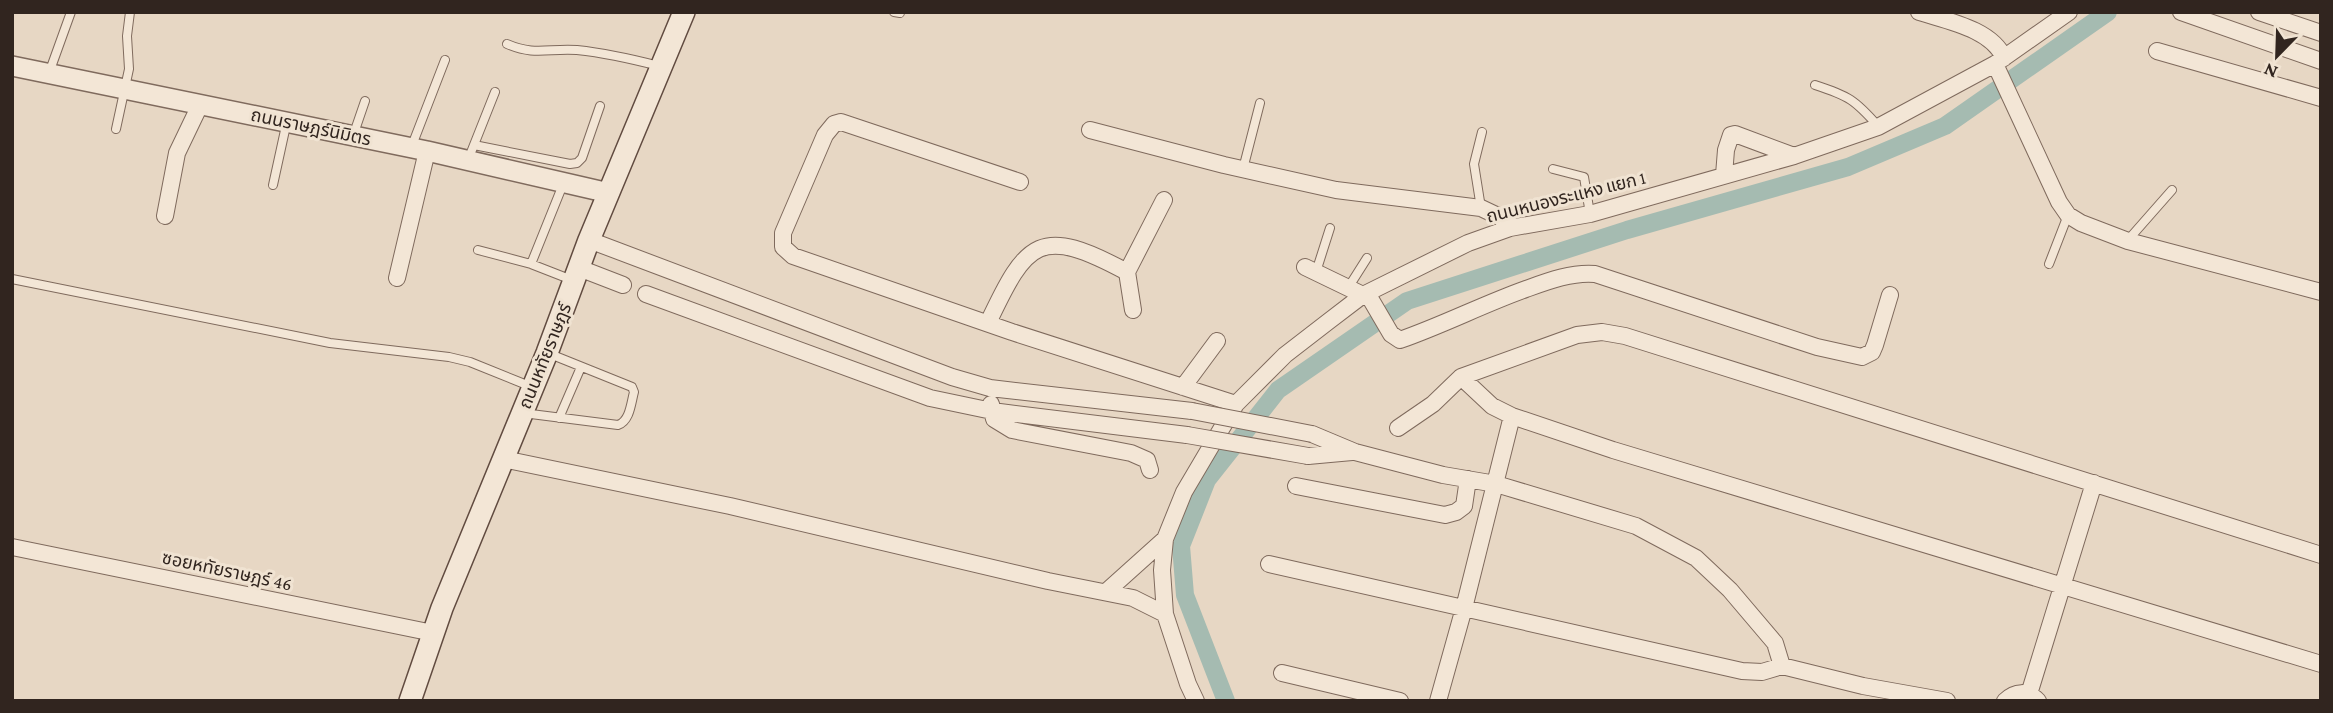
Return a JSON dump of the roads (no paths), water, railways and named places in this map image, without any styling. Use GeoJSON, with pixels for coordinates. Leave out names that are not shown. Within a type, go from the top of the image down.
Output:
{"type":"FeatureCollection","features":[{"type":"Feature","properties":{"kind":"main road","name":"ถนนหทัยราษฎร์"},"geometry":{"type":"LineString","coordinates":[[410,701],[433,633],[547,353],[589,240],[684,12]]}},
{"type":"Feature","properties":{"kind":"street"},"geometry":{"type":"LineString","coordinates":[[1919,12],[1995,42],[2005,84],[2017,113],[2059,202],[2068,215],[2081,223],[2128,241],[2321,292]]}},
{"type":"Feature","properties":{"kind":"street","name":"ถนนหนองระแหง แยก 1"},"geometry":{"type":"LineString","coordinates":[[1196,701],[1165,614],[1162,570],[1165,540],[1184,492],[1236,404],[1285,355],[1359,292],[1468,243],[1510,228],[1590,214],[1794,156],[1878,127],[2000,61],[2069,12]]}},
{"type":"Feature","properties":{"kind":"street"},"geometry":{"type":"LineString","coordinates":[[2181,12],[2321,61]]}},
{"type":"Feature","properties":{"kind":"street"},"geometry":{"type":"LineString","coordinates":[[2259,12],[2321,33]]}},
{"type":"Feature","properties":{"kind":"street"},"geometry":{"type":"LineString","coordinates":[[2157,51],[2321,98]]}},
{"type":"Feature","properties":{"kind":"street","name":"ถนนราษฎร์นิมิตร"},"geometry":{"type":"LineString","coordinates":[[13,68],[287,121],[419,150],[471,153],[565,183],[609,193]]}},
{"type":"Feature","properties":{"kind":"street"},"geometry":{"type":"LineString","coordinates":[[165,216],[177,153],[201,105]]}},
{"type":"Feature","properties":{"kind":"street"},"geometry":{"type":"LineString","coordinates":[[1020,182],[841,122],[834,124],[825,135],[783,233],[783,247],[793,256],[1236,404]]}},
{"type":"Feature","properties":{"kind":"street"},"geometry":{"type":"LineString","coordinates":[[1090,130],[1336,190],[1481,208],[1500,217],[1510,228]]}},
{"type":"Feature","properties":{"kind":"street"},"geometry":{"type":"LineString","coordinates":[[1724,174],[1726,150],[1731,135],[1735,134],[1794,156]]}},
{"type":"Feature","properties":{"kind":"street"},"geometry":{"type":"LineString","coordinates":[[397,278],[419,150]]}},
{"type":"Feature","properties":{"kind":"street"},"geometry":{"type":"LineString","coordinates":[[1133,310],[1127,272],[1164,200]]}},
{"type":"Feature","properties":{"kind":"street"},"geometry":{"type":"LineString","coordinates":[[589,240],[952,377],[990,388],[1192,411],[1312,434],[1354,452],[1444,475],[1496,484],[1636,526],[1696,558],[1730,590],[1774,643],[1783,666]]}},
{"type":"Feature","properties":{"kind":"street"},"geometry":{"type":"LineString","coordinates":[[988,323],[1007,282],[1018,266],[1028,253],[1042,247],[1063,245],[1091,252],[1127,272]]}},
{"type":"Feature","properties":{"kind":"street"},"geometry":{"type":"LineString","coordinates":[[1310,269],[1359,292],[1397,339],[1403,339],[1482,305],[1543,283],[1587,273],[1817,347],[1862,357],[1871,352],[1875,345],[1890,295]]}},
{"type":"Feature","properties":{"kind":"street"},"geometry":{"type":"LineString","coordinates":[[667,301],[676,272]]}},
{"type":"Feature","properties":{"kind":"street"},"geometry":{"type":"LineString","coordinates":[[577,275],[623,285]]}},
{"type":"Feature","properties":{"kind":"street"},"geometry":{"type":"LineString","coordinates":[[646,294],[930,398],[992,411],[1187,435],[1308,456],[1354,452]]}},
{"type":"Feature","properties":{"kind":"street"},"geometry":{"type":"LineString","coordinates":[[1398,428],[1433,404],[1461,377],[1577,335],[1602,332],[1638,340],[2321,555]]}},
{"type":"Feature","properties":{"kind":"street"},"geometry":{"type":"LineString","coordinates":[[1183,387],[1217,341]]}},
{"type":"Feature","properties":{"kind":"street"},"geometry":{"type":"LineString","coordinates":[[1461,377],[1493,406],[1512,416],[1613,450],[2321,664]]}},
{"type":"Feature","properties":{"kind":"street"},"geometry":{"type":"LineString","coordinates":[[990,388],[994,419],[1000,425],[1012,430],[1130,453],[1147,460],[1150,470]]}},
{"type":"Feature","properties":{"kind":"street"},"geometry":{"type":"LineString","coordinates":[[1438,701],[1512,416]]}},
{"type":"Feature","properties":{"kind":"street"},"geometry":{"type":"LineString","coordinates":[[503,459],[730,506],[1035,578],[1133,598],[1165,614]]}},
{"type":"Feature","properties":{"kind":"street"},"geometry":{"type":"LineString","coordinates":[[1296,486],[1445,515],[1464,506],[1468,479]]}},
{"type":"Feature","properties":{"kind":"street"},"geometry":{"type":"LineString","coordinates":[[2005,701],[2014,694],[2033,697],[2062,584],[2094,483]]}},
{"type":"Feature","properties":{"kind":"street"},"geometry":{"type":"LineString","coordinates":[[1106,592],[1165,540]]}},
{"type":"Feature","properties":{"kind":"street","name":"ซอยหทัยราษฎร์ 46"},"geometry":{"type":"LineString","coordinates":[[12,547],[433,633]]}},
{"type":"Feature","properties":{"kind":"street"},"geometry":{"type":"LineString","coordinates":[[1269,564],[1742,671],[1762,672],[1783,666],[1863,686],[1947,701]]}},
{"type":"Feature","properties":{"kind":"street"},"geometry":{"type":"LineString","coordinates":[[1282,673],[1400,701]]}},
{"type":"Feature","properties":{"kind":"lane"},"geometry":{"type":"LineString","coordinates":[[48,73],[71,12]]}},
{"type":"Feature","properties":{"kind":"lane"},"geometry":{"type":"LineString","coordinates":[[116,129],[129,69],[127,36],[130,12]]}},
{"type":"Feature","properties":{"kind":"lane"},"geometry":{"type":"LineString","coordinates":[[507,44],[537,53],[550,50],[604,53],[662,66]]}},
{"type":"Feature","properties":{"kind":"lane"},"geometry":{"type":"LineString","coordinates":[[419,150],[445,60]]}},
{"type":"Feature","properties":{"kind":"lane"},"geometry":{"type":"LineString","coordinates":[[1815,85],[1844,94],[1878,127]]}},
{"type":"Feature","properties":{"kind":"lane"},"geometry":{"type":"LineString","coordinates":[[495,92],[471,153],[577,163],[582,158],[600,106]]}},
{"type":"Feature","properties":{"kind":"lane"},"geometry":{"type":"LineString","coordinates":[[353,136],[365,101]]}},
{"type":"Feature","properties":{"kind":"lane"},"geometry":{"type":"LineString","coordinates":[[1243,169],[1260,103]]}},
{"type":"Feature","properties":{"kind":"lane"},"geometry":{"type":"LineString","coordinates":[[273,185],[287,121]]}},
{"type":"Feature","properties":{"kind":"lane"},"geometry":{"type":"LineString","coordinates":[[1481,208],[1474,164],[1482,132]]}},
{"type":"Feature","properties":{"kind":"lane"},"geometry":{"type":"LineString","coordinates":[[1553,169],[1584,177],[1590,214]]}},
{"type":"Feature","properties":{"kind":"lane"},"geometry":{"type":"LineString","coordinates":[[531,264],[565,183]]}},
{"type":"Feature","properties":{"kind":"lane"},"geometry":{"type":"LineString","coordinates":[[2128,241],[2172,190]]}},
{"type":"Feature","properties":{"kind":"lane"},"geometry":{"type":"LineString","coordinates":[[2049,264],[2068,215]]}},
{"type":"Feature","properties":{"kind":"lane"},"geometry":{"type":"LineString","coordinates":[[1310,269],[1331,228]]}},
{"type":"Feature","properties":{"kind":"lane"},"geometry":{"type":"LineString","coordinates":[[478,250],[577,275]]}},
{"type":"Feature","properties":{"kind":"lane"},"geometry":{"type":"LineString","coordinates":[[1359,292],[1367,258]]}},
{"type":"Feature","properties":{"kind":"lane"},"geometry":{"type":"LineString","coordinates":[[12,279],[330,343],[449,357],[470,362],[533,388]]}},
{"type":"Feature","properties":{"kind":"lane"},"geometry":{"type":"LineString","coordinates":[[521,412],[618,425],[626,418],[634,391],[632,387],[547,353]]}},
{"type":"Feature","properties":{"kind":"lane"},"geometry":{"type":"LineString","coordinates":[[559,418],[581,367]]}},
{"type":"Feature","properties":{"kind":"waterway"},"geometry":{"type":"LineString","coordinates":[[1226,701],[1185,595],[1181,546],[1207,480],[1278,390],[1407,301],[1627,230],[1848,167],[1945,126],[2108,12]]}}]}
